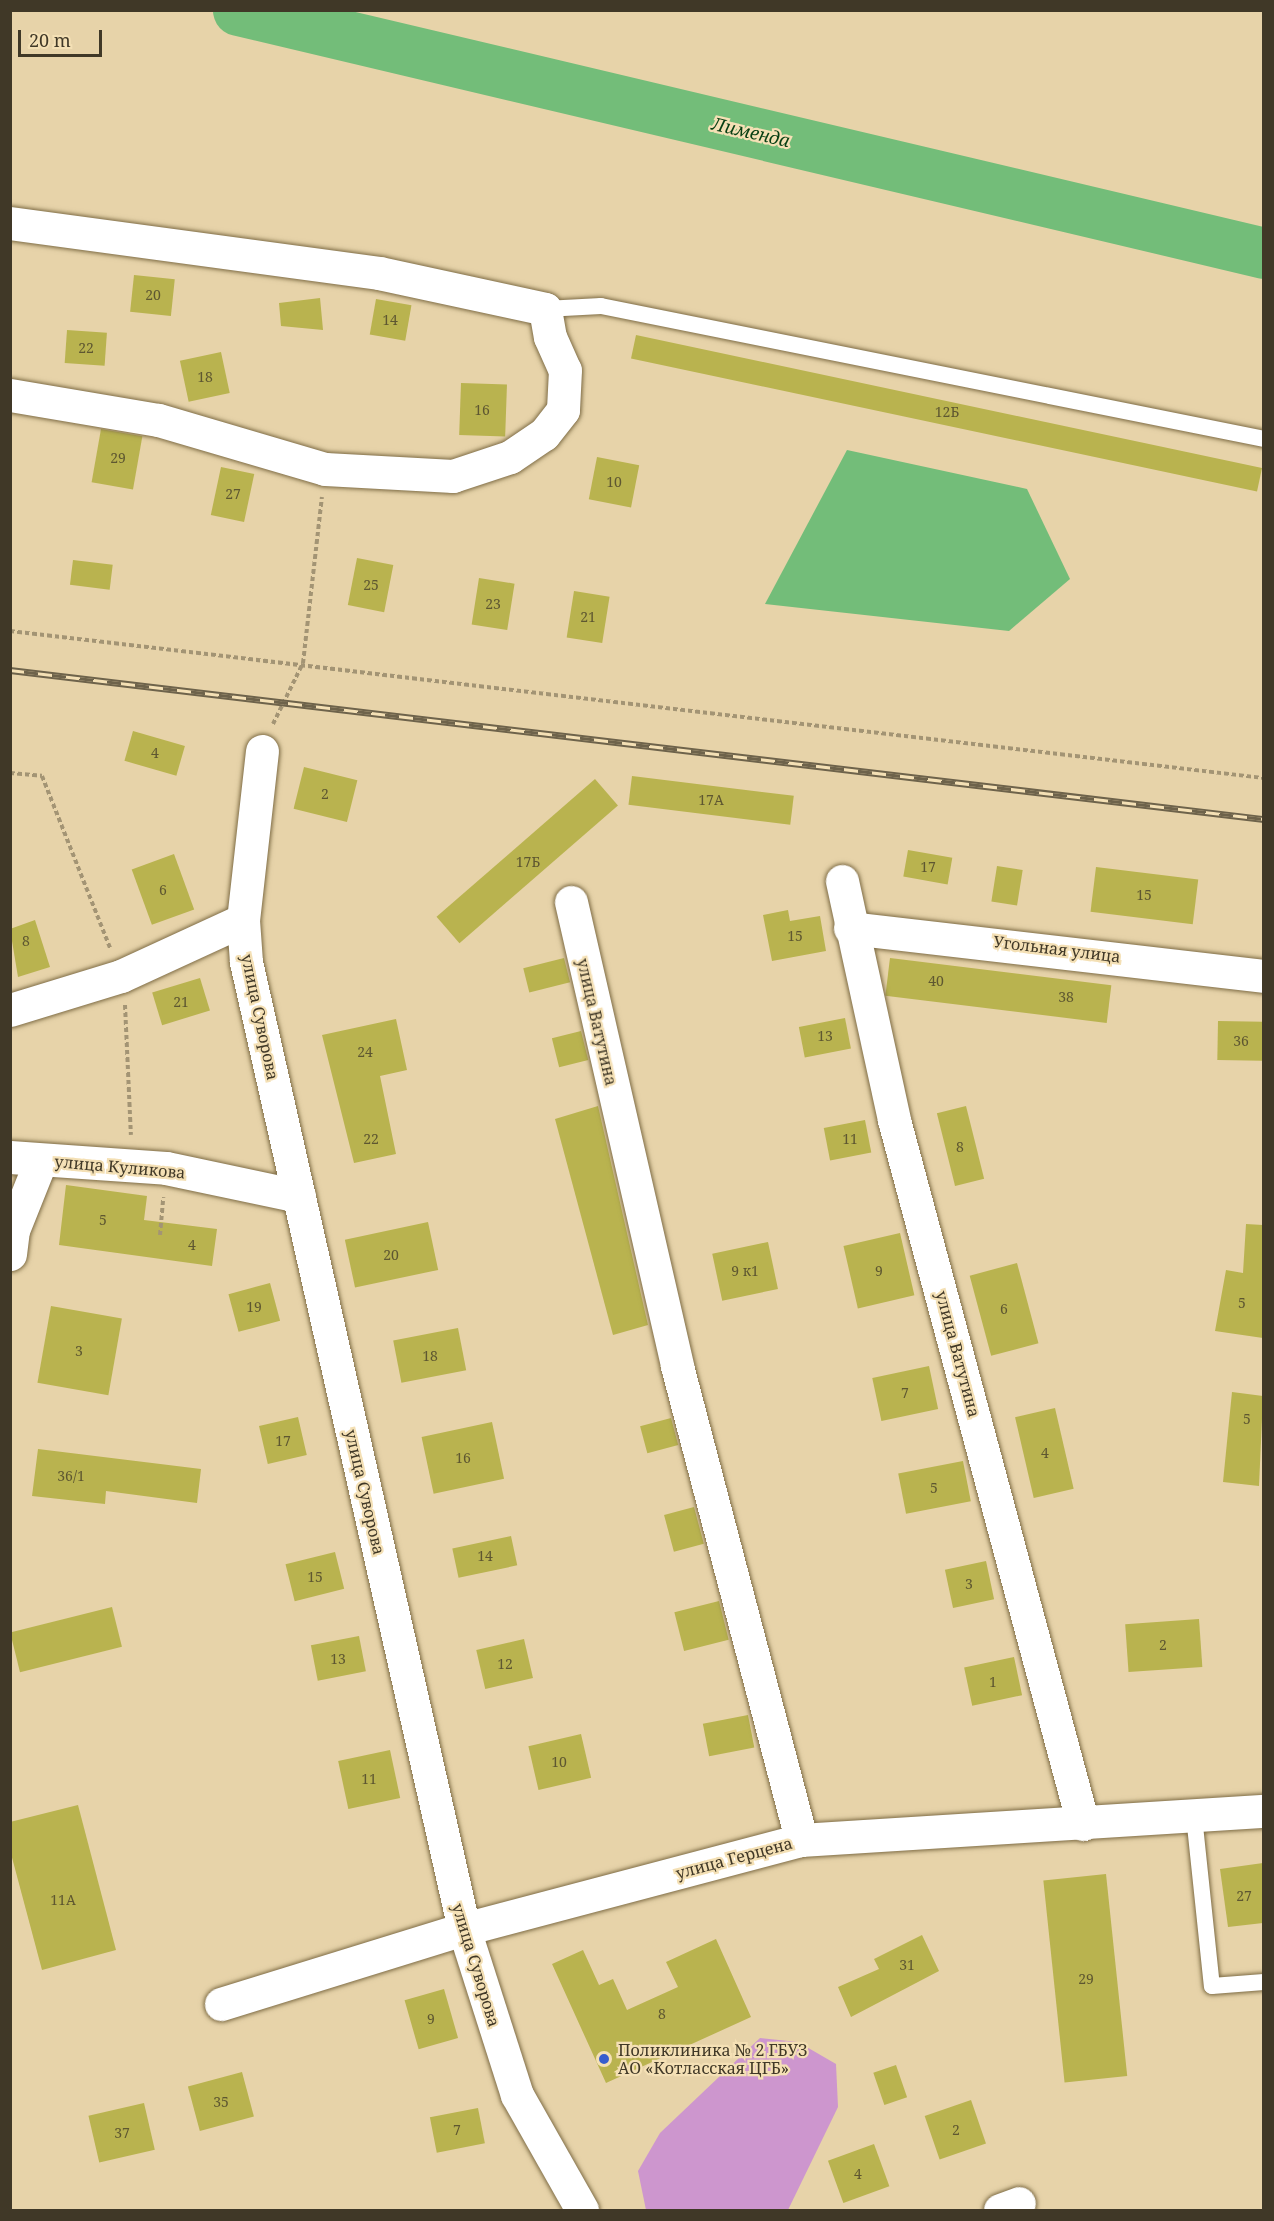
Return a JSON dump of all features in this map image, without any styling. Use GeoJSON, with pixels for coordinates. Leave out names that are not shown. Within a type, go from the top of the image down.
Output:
{"type":"FeatureCollection","features":[{"type":"Feature","properties":{"kind":"street"},"geometry":{"type":"LineString","coordinates":[[10,223],[380,273],[544,309],[565,370],[563,410],[544,434],[510,457],[453,476],[325,469],[158,420],[10,395]]}},
{"type":"Feature","properties":{"kind":"street","name":"улица Суворова"},"geometry":{"type":"LineString","coordinates":[[262,751],[243,920],[246,962],[464,1929],[517,2095],[582,2211]]}},
{"type":"Feature","properties":{"kind":"street","name":"улица Ватутина"},"geometry":{"type":"LineString","coordinates":[[842,881],[850,928],[894,1120],[1083,1824]]}},
{"type":"Feature","properties":{"kind":"street","name":"улица Ватутина"},"geometry":{"type":"LineString","coordinates":[[570,902],[676,1366],[801,1840]]}},
{"type":"Feature","properties":{"kind":"street"},"geometry":{"type":"LineString","coordinates":[[10,1010],[121,976],[243,920]]}},
{"type":"Feature","properties":{"kind":"street","name":"Угольная улица"},"geometry":{"type":"LineString","coordinates":[[850,928],[1263,976]]}},
{"type":"Feature","properties":{"kind":"street"},"geometry":{"type":"LineString","coordinates":[[10,1254],[26,1159]]}},
{"type":"Feature","properties":{"kind":"street","name":"улица Куликова"},"geometry":{"type":"LineString","coordinates":[[26,1159],[166,1168],[298,1196]]}},
{"type":"Feature","properties":{"kind":"street","name":"улица Герцена"},"geometry":{"type":"LineString","coordinates":[[221,2004],[464,1929],[801,1840],[1263,1811]]}},
{"type":"Feature","properties":{"kind":"lane"},"geometry":{"type":"LineString","coordinates":[[544,309],[600,306],[1263,439]]}},
{"type":"Feature","properties":{"kind":"lane"},"geometry":{"type":"LineString","coordinates":[[1194,1816],[1212,1986],[1263,1982]]}},
{"type":"Feature","properties":{"kind":"path"},"geometry":{"type":"LineString","coordinates":[[262,751],[303,663],[325,469]]}},
{"type":"Feature","properties":{"kind":"path"},"geometry":{"type":"LineString","coordinates":[[10,631],[303,663],[1263,778]]}},
{"type":"Feature","properties":{"kind":"shaded area"},"geometry":{"type":"Polygon","coordinates":[[[847,450],[1027,489],[1070,579],[1009,631],[765,604],[847,450]]]}},
{"type":"Feature","properties":{"kind":"shaded area"},"geometry":{"type":"Polygon","coordinates":[[[760,2038],[798,2042],[836,2064],[838,2107],[788,2210],[646,2210],[638,2171],[660,2133],[760,2038]]]}},
{"type":"Feature","properties":{"kind":"building"},"geometry":{"type":"Polygon","coordinates":[[[134,275],[175,279],[171,316],[130,312],[134,275]]]}},
{"type":"Feature","properties":{"kind":"building"},"geometry":{"type":"Polygon","coordinates":[[[320,298],[323,330],[281,326],[279,303],[320,298]]]}},
{"type":"Feature","properties":{"kind":"building"},"geometry":{"type":"Polygon","coordinates":[[[376,299],[411,305],[405,341],[370,334],[376,299]]]}},
{"type":"Feature","properties":{"kind":"building"},"geometry":{"type":"Polygon","coordinates":[[[67,330],[107,333],[105,366],[65,363],[67,330]]]}},
{"type":"Feature","properties":{"kind":"building"},"geometry":{"type":"Polygon","coordinates":[[[636,335],[1262,468],[1257,492],[631,358],[636,335]]]}},
{"type":"Feature","properties":{"kind":"building"},"geometry":{"type":"Polygon","coordinates":[[[221,352],[230,393],[189,402],[180,361],[221,352]]]}},
{"type":"Feature","properties":{"kind":"building"},"geometry":{"type":"Polygon","coordinates":[[[461,383],[507,385],[505,437],[459,435],[461,383]]]}},
{"type":"Feature","properties":{"kind":"building"},"geometry":{"type":"Polygon","coordinates":[[[101,429],[142,436],[133,489],[92,482],[101,429]]]}},
{"type":"Feature","properties":{"kind":"building"},"geometry":{"type":"Polygon","coordinates":[[[597,457],[639,465],[631,507],[589,499],[597,457]]]}},
{"type":"Feature","properties":{"kind":"building"},"geometry":{"type":"Polygon","coordinates":[[[221,467],[254,474],[244,522],[211,515],[221,467]]]}},
{"type":"Feature","properties":{"kind":"building"},"geometry":{"type":"Polygon","coordinates":[[[357,558],[393,565],[384,612],[348,605],[357,558]]]}},
{"type":"Feature","properties":{"kind":"building"},"geometry":{"type":"Polygon","coordinates":[[[73,560],[113,565],[110,590],[70,585],[73,560]]]}},
{"type":"Feature","properties":{"kind":"building"},"geometry":{"type":"Polygon","coordinates":[[[479,578],[515,584],[507,630],[472,624],[479,578]]]}},
{"type":"Feature","properties":{"kind":"building"},"geometry":{"type":"Polygon","coordinates":[[[574,591],[610,597],[602,643],[567,637],[574,591]]]}},
{"type":"Feature","properties":{"kind":"building"},"geometry":{"type":"Polygon","coordinates":[[[133,731],[185,746],[176,776],[124,761],[133,731]]]}},
{"type":"Feature","properties":{"kind":"building"},"geometry":{"type":"Polygon","coordinates":[[[304,767],[357,780],[347,822],[294,809],[304,767]]]}},
{"type":"Feature","properties":{"kind":"building"},"geometry":{"type":"Polygon","coordinates":[[[632,776],[794,796],[790,825],[628,805],[632,776]]]}},
{"type":"Feature","properties":{"kind":"building"},"geometry":{"type":"Polygon","coordinates":[[[595,779],[618,805],[459,943],[437,917],[595,779]]]}},
{"type":"Feature","properties":{"kind":"building"},"geometry":{"type":"Polygon","coordinates":[[[908,850],[952,858],[948,884],[903,877],[908,850]]]}},
{"type":"Feature","properties":{"kind":"building"},"geometry":{"type":"Polygon","coordinates":[[[174,854],[194,909],[152,925],[132,869],[174,854]]]}},
{"type":"Feature","properties":{"kind":"building"},"geometry":{"type":"Polygon","coordinates":[[[997,866],[1023,870],[1017,906],[991,902],[997,866]]]}},
{"type":"Feature","properties":{"kind":"building"},"geometry":{"type":"Polygon","coordinates":[[[1096,867],[1198,880],[1193,924],[1091,912],[1096,867]]]}},
{"type":"Feature","properties":{"kind":"building"},"geometry":{"type":"Polygon","coordinates":[[[788,910],[790,921],[820,916],[826,951],[772,961],[763,915],[788,910]]]}},
{"type":"Feature","properties":{"kind":"building"},"geometry":{"type":"Polygon","coordinates":[[[35,920],[50,967],[18,977],[10,929],[35,920]]]}},
{"type":"Feature","properties":{"kind":"building"},"geometry":{"type":"Polygon","coordinates":[[[564,958],[570,982],[529,992],[523,968],[564,958]]]}},
{"type":"Feature","properties":{"kind":"building"},"geometry":{"type":"Polygon","coordinates":[[[890,958],[1111,985],[1107,1023],[885,996],[890,958]]]}},
{"type":"Feature","properties":{"kind":"building"},"geometry":{"type":"Polygon","coordinates":[[[200,978],[210,1011],[162,1025],[152,993],[200,978]]]}},
{"type":"Feature","properties":{"kind":"building"},"geometry":{"type":"Polygon","coordinates":[[[845,1018],[851,1048],[805,1057],[799,1027],[845,1018]]]}},
{"type":"Feature","properties":{"kind":"building"},"geometry":{"type":"Polygon","coordinates":[[[396,1019],[407,1070],[380,1076],[396,1154],[354,1163],[322,1035],[396,1019]]]}},
{"type":"Feature","properties":{"kind":"building"},"geometry":{"type":"Polygon","coordinates":[[[1218,1021],[1263,1022],[1262,1061],[1217,1060],[1218,1021]]]}},
{"type":"Feature","properties":{"kind":"building"},"geometry":{"type":"Polygon","coordinates":[[[581,1031],[588,1060],[559,1067],[552,1038],[581,1031]]]}},
{"type":"Feature","properties":{"kind":"building"},"geometry":{"type":"Polygon","coordinates":[[[598,1106],[648,1325],[613,1335],[555,1119],[598,1106]]]}},
{"type":"Feature","properties":{"kind":"building"},"geometry":{"type":"Polygon","coordinates":[[[966,1106],[984,1179],[955,1186],[937,1113],[966,1106]]]}},
{"type":"Feature","properties":{"kind":"building"},"geometry":{"type":"Polygon","coordinates":[[[865,1120],[871,1152],[830,1160],[824,1128],[865,1120]]]}},
{"type":"Feature","properties":{"kind":"building"},"geometry":{"type":"Polygon","coordinates":[[[66,1185],[147,1196],[144,1220],[217,1229],[212,1266],[59,1245],[66,1185]]]}},
{"type":"Feature","properties":{"kind":"building"},"geometry":{"type":"Polygon","coordinates":[[[428,1222],[438,1270],[355,1288],[345,1240],[428,1222]]]}},
{"type":"Feature","properties":{"kind":"building"},"geometry":{"type":"Polygon","coordinates":[[[1246,1224],[1263,1225],[1263,1338],[1215,1331],[1226,1270],[1243,1273],[1246,1224]]]}},
{"type":"Feature","properties":{"kind":"building"},"geometry":{"type":"Polygon","coordinates":[[[900,1233],[914,1295],[858,1308],[843,1246],[900,1233]]]}},
{"type":"Feature","properties":{"kind":"building"},"geometry":{"type":"Polygon","coordinates":[[[768,1242],[778,1289],[722,1301],[712,1254],[768,1242]]]}},
{"type":"Feature","properties":{"kind":"building"},"geometry":{"type":"Polygon","coordinates":[[[1017,1263],[1038,1343],[991,1356],[970,1276],[1017,1263]]]}},
{"type":"Feature","properties":{"kind":"building"},"geometry":{"type":"Polygon","coordinates":[[[270,1283],[280,1321],[239,1332],[228,1294],[270,1283]]]}},
{"type":"Feature","properties":{"kind":"building"},"geometry":{"type":"Polygon","coordinates":[[[51,1306],[122,1319],[108,1395],[37,1383],[51,1306]]]}},
{"type":"Feature","properties":{"kind":"building"},"geometry":{"type":"Polygon","coordinates":[[[458,1328],[466,1370],[401,1383],[393,1341],[458,1328]]]}},
{"type":"Feature","properties":{"kind":"building"},"geometry":{"type":"Polygon","coordinates":[[[929,1366],[938,1409],[881,1421],[872,1378],[929,1366]]]}},
{"type":"Feature","properties":{"kind":"building"},"geometry":{"type":"Polygon","coordinates":[[[1232,1392],[1263,1396],[1259,1486],[1223,1482],[1232,1392]]]}},
{"type":"Feature","properties":{"kind":"building"},"geometry":{"type":"Polygon","coordinates":[[[1055,1408],[1074,1489],[1034,1498],[1015,1417],[1055,1408]]]}},
{"type":"Feature","properties":{"kind":"building"},"geometry":{"type":"Polygon","coordinates":[[[298,1417],[307,1455],[268,1464],[259,1426],[298,1417]]]}},
{"type":"Feature","properties":{"kind":"building"},"geometry":{"type":"Polygon","coordinates":[[[671,1418],[678,1445],[647,1453],[640,1426],[671,1418]]]}},
{"type":"Feature","properties":{"kind":"building"},"geometry":{"type":"Polygon","coordinates":[[[492,1422],[504,1479],[434,1494],[422,1437],[492,1422]]]}},
{"type":"Feature","properties":{"kind":"building"},"geometry":{"type":"Polygon","coordinates":[[[38,1449],[201,1469],[197,1503],[106,1491],[105,1504],[32,1496],[38,1449]]]}},
{"type":"Feature","properties":{"kind":"building"},"geometry":{"type":"Polygon","coordinates":[[[963,1461],[971,1501],[906,1514],[898,1474],[963,1461]]]}},
{"type":"Feature","properties":{"kind":"building"},"geometry":{"type":"Polygon","coordinates":[[[694,1507],[704,1544],[674,1552],[664,1515],[694,1507]]]}},
{"type":"Feature","properties":{"kind":"building"},"geometry":{"type":"Polygon","coordinates":[[[511,1536],[517,1565],[459,1578],[452,1548],[511,1536]]]}},
{"type":"Feature","properties":{"kind":"building"},"geometry":{"type":"Polygon","coordinates":[[[335,1552],[344,1589],[295,1601],[286,1564],[335,1552]]]}},
{"type":"Feature","properties":{"kind":"building"},"geometry":{"type":"Polygon","coordinates":[[[986,1561],[994,1599],[953,1608],[945,1570],[986,1561]]]}},
{"type":"Feature","properties":{"kind":"building"},"geometry":{"type":"Polygon","coordinates":[[[719,1601],[729,1640],[684,1651],[674,1612],[719,1601]]]}},
{"type":"Feature","properties":{"kind":"building"},"geometry":{"type":"Polygon","coordinates":[[[112,1607],[122,1647],[20,1672],[10,1632],[112,1607]]]}},
{"type":"Feature","properties":{"kind":"building"},"geometry":{"type":"Polygon","coordinates":[[[1199,1619],[1202,1667],[1129,1672],[1125,1624],[1199,1619]]]}},
{"type":"Feature","properties":{"kind":"building"},"geometry":{"type":"Polygon","coordinates":[[[359,1636],[366,1671],[318,1681],[311,1645],[359,1636]]]}},
{"type":"Feature","properties":{"kind":"building"},"geometry":{"type":"Polygon","coordinates":[[[524,1639],[533,1678],[485,1689],[476,1650],[524,1639]]]}},
{"type":"Feature","properties":{"kind":"building"},"geometry":{"type":"Polygon","coordinates":[[[1014,1657],[1022,1695],[972,1706],[964,1668],[1014,1657]]]}},
{"type":"Feature","properties":{"kind":"building"},"geometry":{"type":"Polygon","coordinates":[[[748,1715],[754,1747],[709,1756],[703,1724],[748,1715]]]}},
{"type":"Feature","properties":{"kind":"building"},"geometry":{"type":"Polygon","coordinates":[[[581,1734],[591,1778],[539,1790],[528,1746],[581,1734]]]}},
{"type":"Feature","properties":{"kind":"building"},"geometry":{"type":"Polygon","coordinates":[[[390,1750],[400,1798],[348,1809],[338,1761],[390,1750]]]}},
{"type":"Feature","properties":{"kind":"building"},"geometry":{"type":"Polygon","coordinates":[[[78,1805],[116,1950],[42,1970],[10,1850],[10,1822],[78,1805]]]}},
{"type":"Feature","properties":{"kind":"building"},"geometry":{"type":"Polygon","coordinates":[[[1263,1863],[1263,1923],[1228,1927],[1220,1869],[1263,1863]]]}},
{"type":"Feature","properties":{"kind":"building"},"geometry":{"type":"Polygon","coordinates":[[[1106,1874],[1127,2076],[1065,2082],[1043,1881],[1106,1874]]]}},
{"type":"Feature","properties":{"kind":"building"},"geometry":{"type":"Polygon","coordinates":[[[922,1935],[939,1971],[851,2017],[838,1987],[879,1969],[874,1959],[922,1935]]]}},
{"type":"Feature","properties":{"kind":"building"},"geometry":{"type":"Polygon","coordinates":[[[716,1939],[751,2017],[606,2083],[552,1964],[583,1950],[599,1985],[613,1979],[627,2010],[678,1987],[666,1962],[716,1939]]]}},
{"type":"Feature","properties":{"kind":"building"},"geometry":{"type":"Polygon","coordinates":[[[444,1989],[458,2038],[419,2049],[405,2000],[444,1989]]]}},
{"type":"Feature","properties":{"kind":"building"},"geometry":{"type":"Polygon","coordinates":[[[896,2065],[907,2097],[884,2105],[873,2073],[896,2065]]]}},
{"type":"Feature","properties":{"kind":"building"},"geometry":{"type":"Polygon","coordinates":[[[242,2072],[254,2116],[200,2131],[188,2086],[242,2072]]]}},
{"type":"Feature","properties":{"kind":"building"},"geometry":{"type":"Polygon","coordinates":[[[971,2100],[986,2143],[940,2159],[925,2116],[971,2100]]]}},
{"type":"Feature","properties":{"kind":"building"},"geometry":{"type":"Polygon","coordinates":[[[144,2103],[155,2150],[99,2163],[88,2116],[144,2103]]]}},
{"type":"Feature","properties":{"kind":"building"},"geometry":{"type":"Polygon","coordinates":[[[478,2108],[485,2143],[437,2153],[430,2117],[478,2108]]]}},
{"type":"Feature","properties":{"kind":"building"},"geometry":{"type":"Polygon","coordinates":[[[874,2144],[889,2186],[843,2203],[828,2161],[874,2144]]]}},
{"type":"Feature","properties":{"kind":"waterway","name":"Лименда"},"geometry":{"type":"LineString","coordinates":[[238,10],[1264,253]]}},
{"type":"Feature","properties":{"kind":"railway"},"geometry":{"type":"LineString","coordinates":[[10,670],[1264,819]]}},
{"type":"Feature","properties":{"kind":"place","name":"Поликлиника № 2 ГБУЗ АО «Котласская ЦГБ»"},"geometry":{"type":"Point","coordinates":[604,2059]}}]}
